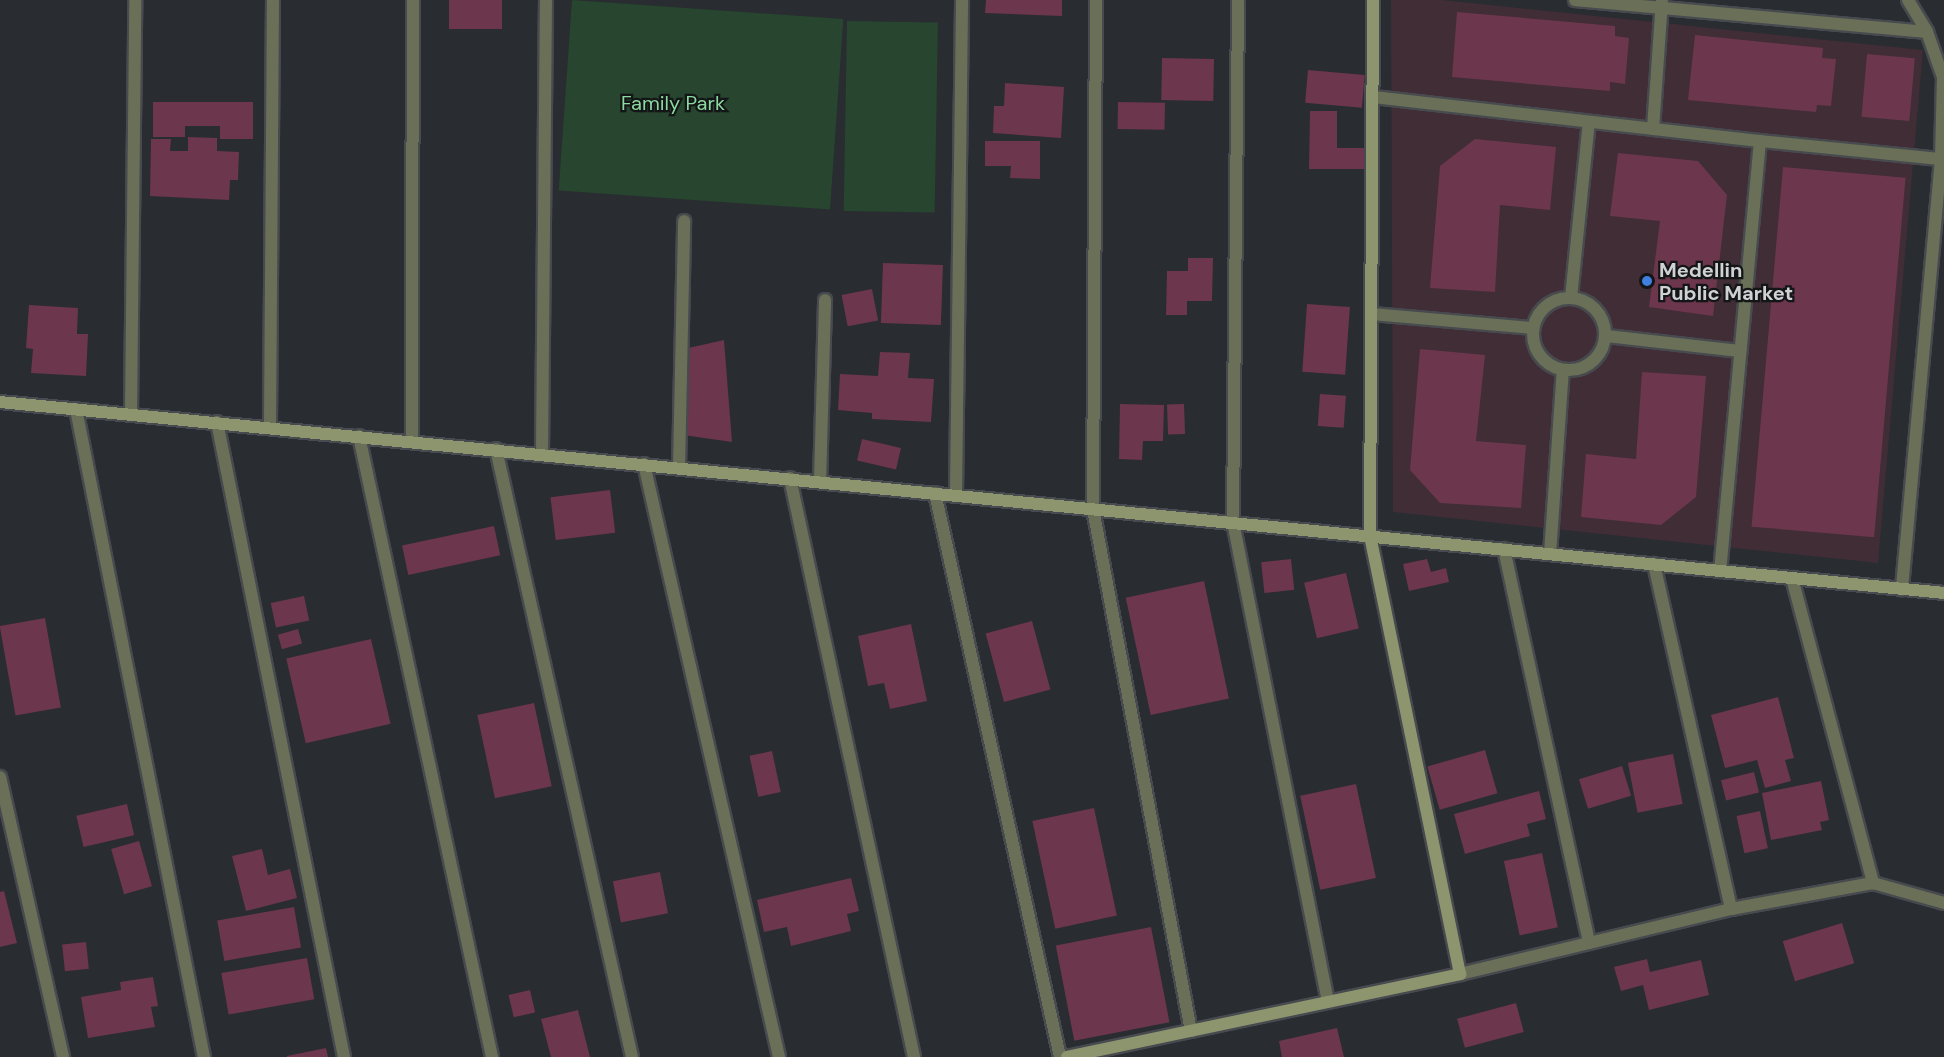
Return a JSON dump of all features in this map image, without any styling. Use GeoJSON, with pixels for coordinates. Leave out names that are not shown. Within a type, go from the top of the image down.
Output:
{"type":"FeatureCollection","features":[{"type":"Feature","properties":{"kind":"street"},"geometry":{"type":"LineString","coordinates":[[131,413],[135,0]]}},
{"type":"Feature","properties":{"kind":"street"},"geometry":{"type":"LineString","coordinates":[[270,427],[273,0]]}},
{"type":"Feature","properties":{"kind":"street"},"geometry":{"type":"LineString","coordinates":[[412,441],[413,0]]}},
{"type":"Feature","properties":{"kind":"street"},"geometry":{"type":"LineString","coordinates":[[542,454],[546,0]]}},
{"type":"Feature","properties":{"kind":"street"},"geometry":{"type":"LineString","coordinates":[[956,495],[962,0]]}},
{"type":"Feature","properties":{"kind":"street"},"geometry":{"type":"LineString","coordinates":[[1096,0],[1093,509],[1191,1031]]}},
{"type":"Feature","properties":{"kind":"street"},"geometry":{"type":"LineString","coordinates":[[1238,0],[1233,522],[1328,1002]]}},
{"type":"Feature","properties":{"kind":"street"},"geometry":{"type":"LineString","coordinates":[[1373,0],[1370,536],[1460,974]]}},
{"type":"Feature","properties":{"kind":"street"},"geometry":{"type":"LineString","coordinates":[[1575,0],[1662,4],[1927,32]]}},
{"type":"Feature","properties":{"kind":"street"},"geometry":{"type":"LineString","coordinates":[[1902,589],[1941,159],[1943,77],[1927,32],[1908,0]]}},
{"type":"Feature","properties":{"kind":"street"},"geometry":{"type":"LineString","coordinates":[[1653,129],[1662,4]]}},
{"type":"Feature","properties":{"kind":"street"},"geometry":{"type":"LineString","coordinates":[[1373,97],[1941,159]]}},
{"type":"Feature","properties":{"kind":"street"},"geometry":{"type":"LineString","coordinates":[[1571,298],[1589,122]]}},
{"type":"Feature","properties":{"kind":"street"},"geometry":{"type":"LineString","coordinates":[[1720,571],[1760,141]]}},
{"type":"Feature","properties":{"kind":"street"},"geometry":{"type":"LineString","coordinates":[[680,468],[684,221]]}},
{"type":"Feature","properties":{"kind":"street"},"geometry":{"type":"LineString","coordinates":[[1571,298],[1596,310],[1606,336],[1599,356],[1583,368],[1563,370],[1539,356],[1533,328],[1540,313],[1554,302],[1571,298]]}},
{"type":"Feature","properties":{"kind":"street"},"geometry":{"type":"LineString","coordinates":[[820,482],[825,300]]}},
{"type":"Feature","properties":{"kind":"street"},"geometry":{"type":"LineString","coordinates":[[1372,314],[1533,328]]}},
{"type":"Feature","properties":{"kind":"street"},"geometry":{"type":"LineString","coordinates":[[1606,336],[1740,351]]}},
{"type":"Feature","properties":{"kind":"street"},"geometry":{"type":"LineString","coordinates":[[1550,554],[1563,370]]}},
{"type":"Feature","properties":{"kind":"street"},"geometry":{"type":"LineString","coordinates":[[0,402],[131,413],[1944,593]]}},
{"type":"Feature","properties":{"kind":"street"},"geometry":{"type":"LineString","coordinates":[[76,409],[204,1057]]}},
{"type":"Feature","properties":{"kind":"street"},"geometry":{"type":"LineString","coordinates":[[218,422],[345,1057]]}},
{"type":"Feature","properties":{"kind":"street"},"geometry":{"type":"LineString","coordinates":[[359,436],[492,1057]]}},
{"type":"Feature","properties":{"kind":"street"},"geometry":{"type":"LineString","coordinates":[[496,449],[632,1057]]}},
{"type":"Feature","properties":{"kind":"street"},"geometry":{"type":"LineString","coordinates":[[644,464],[779,1057]]}},
{"type":"Feature","properties":{"kind":"street"},"geometry":{"type":"LineString","coordinates":[[790,478],[914,1057]]}},
{"type":"Feature","properties":{"kind":"street"},"geometry":{"type":"LineString","coordinates":[[935,493],[1060,1057]]}},
{"type":"Feature","properties":{"kind":"street"},"geometry":{"type":"LineString","coordinates":[[1504,549],[1589,943]]}},
{"type":"Feature","properties":{"kind":"street"},"geometry":{"type":"LineString","coordinates":[[1654,564],[1731,909]]}},
{"type":"Feature","properties":{"kind":"street"},"geometry":{"type":"LineString","coordinates":[[1792,578],[1873,883]]}},
{"type":"Feature","properties":{"kind":"street"},"geometry":{"type":"LineString","coordinates":[[0,777],[63,1057]]}},
{"type":"Feature","properties":{"kind":"street"},"geometry":{"type":"LineString","coordinates":[[1067,1057],[1460,974],[1731,909],[1873,883],[1944,903]]}},
{"type":"Feature","properties":{"kind":"shaded area","name":"Medellin Public Market"},"geometry":{"type":"Polygon","coordinates":[[[1391,0],[1442,0],[1923,50],[1878,563],[1393,512],[1391,0]]]}},
{"type":"Feature","properties":{"kind":"green space","name":"Family Park"},"geometry":{"type":"Polygon","coordinates":[[[572,0],[843,19],[830,210],[559,191],[572,0]]]}},
{"type":"Feature","properties":{"kind":"green space"},"geometry":{"type":"Polygon","coordinates":[[[847,21],[938,23],[935,213],[844,211],[847,21]]]}},
{"type":"Feature","properties":{"kind":"building"},"geometry":{"type":"Polygon","coordinates":[[[449,0],[502,0],[502,29],[449,29],[449,0]]]}},
{"type":"Feature","properties":{"kind":"building"},"geometry":{"type":"Polygon","coordinates":[[[986,0],[1062,0],[1062,16],[985,13],[986,0]]]}},
{"type":"Feature","properties":{"kind":"building"},"geometry":{"type":"Polygon","coordinates":[[[1457,12],[1615,26],[1615,36],[1629,38],[1625,84],[1610,82],[1610,91],[1452,77],[1457,12]]]}},
{"type":"Feature","properties":{"kind":"building"},"geometry":{"type":"Polygon","coordinates":[[[1695,35],[1823,48],[1822,58],[1836,59],[1831,106],[1817,105],[1816,112],[1688,100],[1695,35]]]}},
{"type":"Feature","properties":{"kind":"building"},"geometry":{"type":"Polygon","coordinates":[[[1867,54],[1915,58],[1909,121],[1862,117],[1867,54]]]}},
{"type":"Feature","properties":{"kind":"building"},"geometry":{"type":"Polygon","coordinates":[[[1162,58],[1214,59],[1213,101],[1161,100],[1162,58]]]}},
{"type":"Feature","properties":{"kind":"building"},"geometry":{"type":"Polygon","coordinates":[[[1308,70],[1365,75],[1362,108],[1305,103],[1308,70]]]}},
{"type":"Feature","properties":{"kind":"building"},"geometry":{"type":"Polygon","coordinates":[[[1005,83],[1064,87],[1061,138],[993,133],[994,106],[1004,106],[1005,83]]]}},
{"type":"Feature","properties":{"kind":"building"},"geometry":{"type":"Polygon","coordinates":[[[153,102],[253,102],[253,139],[220,139],[220,126],[185,126],[185,137],[153,137],[153,102]]]}},
{"type":"Feature","properties":{"kind":"building"},"geometry":{"type":"Polygon","coordinates":[[[1118,102],[1165,103],[1165,130],[1118,129],[1118,102]]]}},
{"type":"Feature","properties":{"kind":"building"},"geometry":{"type":"Polygon","coordinates":[[[1310,111],[1337,111],[1337,148],[1366,148],[1366,169],[1309,169],[1310,111]]]}},
{"type":"Feature","properties":{"kind":"building"},"geometry":{"type":"Polygon","coordinates":[[[188,137],[217,138],[217,151],[239,152],[238,180],[230,180],[229,200],[150,196],[151,139],[171,139],[170,151],[188,151],[188,137]]]}},
{"type":"Feature","properties":{"kind":"building"},"geometry":{"type":"Polygon","coordinates":[[[1475,139],[1556,147],[1550,210],[1500,205],[1495,292],[1430,288],[1440,166],[1475,139]]]}},
{"type":"Feature","properties":{"kind":"building"},"geometry":{"type":"Polygon","coordinates":[[[985,141],[1040,141],[1040,179],[1010,178],[1011,166],[985,166],[985,141]]]}},
{"type":"Feature","properties":{"kind":"building"},"geometry":{"type":"Polygon","coordinates":[[[1618,153],[1698,161],[1727,195],[1713,316],[1649,307],[1660,221],[1610,216],[1618,153]]]}},
{"type":"Feature","properties":{"kind":"building"},"geometry":{"type":"Polygon","coordinates":[[[1783,167],[1906,178],[1874,537],[1752,527],[1783,167]]]}},
{"type":"Feature","properties":{"kind":"building"},"geometry":{"type":"Polygon","coordinates":[[[1188,258],[1213,258],[1212,301],[1187,301],[1187,315],[1166,315],[1167,271],[1188,271],[1188,258]]]}},
{"type":"Feature","properties":{"kind":"building"},"geometry":{"type":"Polygon","coordinates":[[[883,263],[943,265],[941,325],[881,323],[883,263]]]}},
{"type":"Feature","properties":{"kind":"building"},"geometry":{"type":"Polygon","coordinates":[[[872,289],[878,320],[848,326],[842,295],[872,289]]]}},
{"type":"Feature","properties":{"kind":"building"},"geometry":{"type":"Polygon","coordinates":[[[1307,304],[1350,307],[1345,375],[1302,372],[1307,304]]]}},
{"type":"Feature","properties":{"kind":"building"},"geometry":{"type":"Polygon","coordinates":[[[29,305],[78,308],[77,334],[88,334],[86,376],[31,373],[33,349],[26,348],[29,305]]]}},
{"type":"Feature","properties":{"kind":"building"},"geometry":{"type":"Polygon","coordinates":[[[724,340],[732,442],[683,435],[684,349],[724,340]]]}},
{"type":"Feature","properties":{"kind":"building"},"geometry":{"type":"Polygon","coordinates":[[[1420,349],[1485,355],[1476,441],[1526,445],[1521,508],[1440,503],[1410,470],[1420,349]]]}},
{"type":"Feature","properties":{"kind":"building"},"geometry":{"type":"Polygon","coordinates":[[[880,352],[910,353],[908,378],[934,379],[931,422],[872,419],[872,413],[838,410],[840,374],[878,376],[880,352]]]}},
{"type":"Feature","properties":{"kind":"building"},"geometry":{"type":"Polygon","coordinates":[[[1642,372],[1706,376],[1696,497],[1661,525],[1581,517],[1586,454],[1636,459],[1642,372]]]}},
{"type":"Feature","properties":{"kind":"building"},"geometry":{"type":"Polygon","coordinates":[[[1320,394],[1346,396],[1344,428],[1318,426],[1320,394]]]}},
{"type":"Feature","properties":{"kind":"building"},"geometry":{"type":"Polygon","coordinates":[[[1120,404],[1164,405],[1163,441],[1143,441],[1142,460],[1119,459],[1120,404]]]}},
{"type":"Feature","properties":{"kind":"building"},"geometry":{"type":"Polygon","coordinates":[[[1184,404],[1185,434],[1168,435],[1167,405],[1184,404]]]}},
{"type":"Feature","properties":{"kind":"building"},"geometry":{"type":"Polygon","coordinates":[[[862,439],[901,448],[896,469],[857,460],[862,439]]]}},
{"type":"Feature","properties":{"kind":"building"},"geometry":{"type":"Polygon","coordinates":[[[610,490],[615,533],[556,540],[550,497],[610,490]]]}},
{"type":"Feature","properties":{"kind":"building"},"geometry":{"type":"Polygon","coordinates":[[[494,526],[500,555],[408,575],[402,546],[494,526]]]}},
{"type":"Feature","properties":{"kind":"building"},"geometry":{"type":"Polygon","coordinates":[[[1291,559],[1294,590],[1264,593],[1261,562],[1291,559]]]}},
{"type":"Feature","properties":{"kind":"building"},"geometry":{"type":"Polygon","coordinates":[[[1427,559],[1431,572],[1446,568],[1449,582],[1409,591],[1403,564],[1427,559]]]}},
{"type":"Feature","properties":{"kind":"building"},"geometry":{"type":"Polygon","coordinates":[[[1346,573],[1359,629],[1317,638],[1304,583],[1346,573]]]}},
{"type":"Feature","properties":{"kind":"building"},"geometry":{"type":"Polygon","coordinates":[[[1204,581],[1229,698],[1151,715],[1126,598],[1204,581]]]}},
{"type":"Feature","properties":{"kind":"building"},"geometry":{"type":"Polygon","coordinates":[[[304,596],[309,620],[276,628],[271,603],[304,596]]]}},
{"type":"Feature","properties":{"kind":"building"},"geometry":{"type":"Polygon","coordinates":[[[45,618],[61,708],[16,716],[0,626],[45,618]]]}},
{"type":"Feature","properties":{"kind":"building"},"geometry":{"type":"Polygon","coordinates":[[[1032,621],[1050,690],[1004,702],[986,633],[1032,621]]]}},
{"type":"Feature","properties":{"kind":"building"},"geometry":{"type":"Polygon","coordinates":[[[911,624],[927,701],[890,709],[884,683],[868,686],[858,636],[911,624]]]}},
{"type":"Feature","properties":{"kind":"building"},"geometry":{"type":"Polygon","coordinates":[[[298,629],[302,643],[282,649],[278,635],[298,629]]]}},
{"type":"Feature","properties":{"kind":"building"},"geometry":{"type":"Polygon","coordinates":[[[371,639],[391,724],[306,743],[286,659],[371,639]]]}},
{"type":"Feature","properties":{"kind":"building"},"geometry":{"type":"Polygon","coordinates":[[[1778,697],[1794,758],[1785,760],[1791,781],[1765,788],[1757,760],[1725,768],[1711,715],[1778,697]]]}},
{"type":"Feature","properties":{"kind":"building"},"geometry":{"type":"Polygon","coordinates":[[[534,703],[552,786],[495,798],[477,715],[534,703]]]}},
{"type":"Feature","properties":{"kind":"building"},"geometry":{"type":"Polygon","coordinates":[[[1485,750],[1497,793],[1440,810],[1427,767],[1485,750]]]}},
{"type":"Feature","properties":{"kind":"building"},"geometry":{"type":"Polygon","coordinates":[[[772,751],[781,792],[758,797],[750,756],[772,751]]]}},
{"type":"Feature","properties":{"kind":"building"},"geometry":{"type":"Polygon","coordinates":[[[1673,754],[1683,804],[1638,813],[1628,763],[1673,754]]]}},
{"type":"Feature","properties":{"kind":"building"},"geometry":{"type":"Polygon","coordinates":[[[1622,766],[1631,796],[1588,809],[1579,779],[1622,766]]]}},
{"type":"Feature","properties":{"kind":"building"},"geometry":{"type":"Polygon","coordinates":[[[1754,772],[1759,792],[1726,801],[1721,780],[1754,772]]]}},
{"type":"Feature","properties":{"kind":"building"},"geometry":{"type":"Polygon","coordinates":[[[1821,781],[1829,820],[1820,822],[1822,830],[1771,840],[1762,793],[1821,781]]]}},
{"type":"Feature","properties":{"kind":"building"},"geometry":{"type":"Polygon","coordinates":[[[1356,784],[1376,878],[1320,890],[1300,796],[1356,784]]]}},
{"type":"Feature","properties":{"kind":"building"},"geometry":{"type":"Polygon","coordinates":[[[1539,791],[1546,819],[1527,824],[1530,836],[1465,854],[1454,814],[1539,791]]]}},
{"type":"Feature","properties":{"kind":"building"},"geometry":{"type":"Polygon","coordinates":[[[127,804],[134,835],[84,847],[76,816],[127,804]]]}},
{"type":"Feature","properties":{"kind":"building"},"geometry":{"type":"Polygon","coordinates":[[[1094,808],[1117,916],[1055,929],[1032,821],[1094,808]]]}},
{"type":"Feature","properties":{"kind":"building"},"geometry":{"type":"Polygon","coordinates":[[[1760,811],[1768,848],[1744,853],[1737,816],[1760,811]]]}},
{"type":"Feature","properties":{"kind":"building"},"geometry":{"type":"Polygon","coordinates":[[[139,841],[152,886],[124,894],[111,849],[139,841]]]}},
{"type":"Feature","properties":{"kind":"building"},"geometry":{"type":"Polygon","coordinates":[[[262,849],[268,875],[290,869],[297,898],[246,911],[232,856],[262,849]]]}},
{"type":"Feature","properties":{"kind":"building"},"geometry":{"type":"Polygon","coordinates":[[[1542,853],[1558,927],[1520,935],[1504,861],[1542,853]]]}},
{"type":"Feature","properties":{"kind":"building"},"geometry":{"type":"Polygon","coordinates":[[[660,872],[668,913],[621,922],[613,881],[660,872]]]}},
{"type":"Feature","properties":{"kind":"building"},"geometry":{"type":"Polygon","coordinates":[[[851,878],[859,911],[847,914],[851,931],[791,946],[787,927],[764,932],[757,900],[851,878]]]}},
{"type":"Feature","properties":{"kind":"building"},"geometry":{"type":"Polygon","coordinates":[[[4,891],[17,943],[0,947],[0,892],[4,891]]]}},
{"type":"Feature","properties":{"kind":"building"},"geometry":{"type":"Polygon","coordinates":[[[294,907],[301,947],[224,961],[217,921],[294,907]]]}},
{"type":"Feature","properties":{"kind":"building"},"geometry":{"type":"Polygon","coordinates":[[[1842,923],[1854,963],[1795,981],[1783,941],[1842,923]]]}},
{"type":"Feature","properties":{"kind":"building"},"geometry":{"type":"Polygon","coordinates":[[[1151,927],[1170,1022],[1074,1041],[1056,946],[1151,927]]]}},
{"type":"Feature","properties":{"kind":"building"},"geometry":{"type":"Polygon","coordinates":[[[86,942],[89,969],[65,971],[62,945],[86,942]]]}},
{"type":"Feature","properties":{"kind":"building"},"geometry":{"type":"Polygon","coordinates":[[[307,958],[314,999],[229,1014],[221,973],[307,958]]]}},
{"type":"Feature","properties":{"kind":"building"},"geometry":{"type":"Polygon","coordinates":[[[1647,959],[1650,972],[1701,960],[1709,995],[1649,1010],[1643,985],[1621,991],[1614,967],[1647,959]]]}},
{"type":"Feature","properties":{"kind":"building"},"geometry":{"type":"Polygon","coordinates":[[[153,977],[158,1006],[151,1007],[155,1027],[88,1038],[81,997],[121,990],[120,982],[153,977]]]}},
{"type":"Feature","properties":{"kind":"building"},"geometry":{"type":"Polygon","coordinates":[[[530,990],[535,1012],[514,1017],[509,995],[530,990]]]}},
{"type":"Feature","properties":{"kind":"building"},"geometry":{"type":"Polygon","coordinates":[[[1516,1003],[1524,1032],[1465,1048],[1457,1019],[1516,1003]]]}},
{"type":"Feature","properties":{"kind":"building"},"geometry":{"type":"Polygon","coordinates":[[[578,1010],[590,1057],[551,1057],[541,1019],[578,1010]]]}},
{"type":"Feature","properties":{"kind":"building"},"geometry":{"type":"Polygon","coordinates":[[[1337,1028],[1344,1057],[1282,1057],[1279,1041],[1337,1028]]]}},
{"type":"Feature","properties":{"kind":"building"},"geometry":{"type":"Polygon","coordinates":[[[326,1048],[328,1057],[287,1057],[287,1056],[326,1048]]]}},
{"type":"Feature","properties":{"kind":"place","name":"Medellin Public Market"},"geometry":{"type":"Point","coordinates":[1647,281]}}]}
